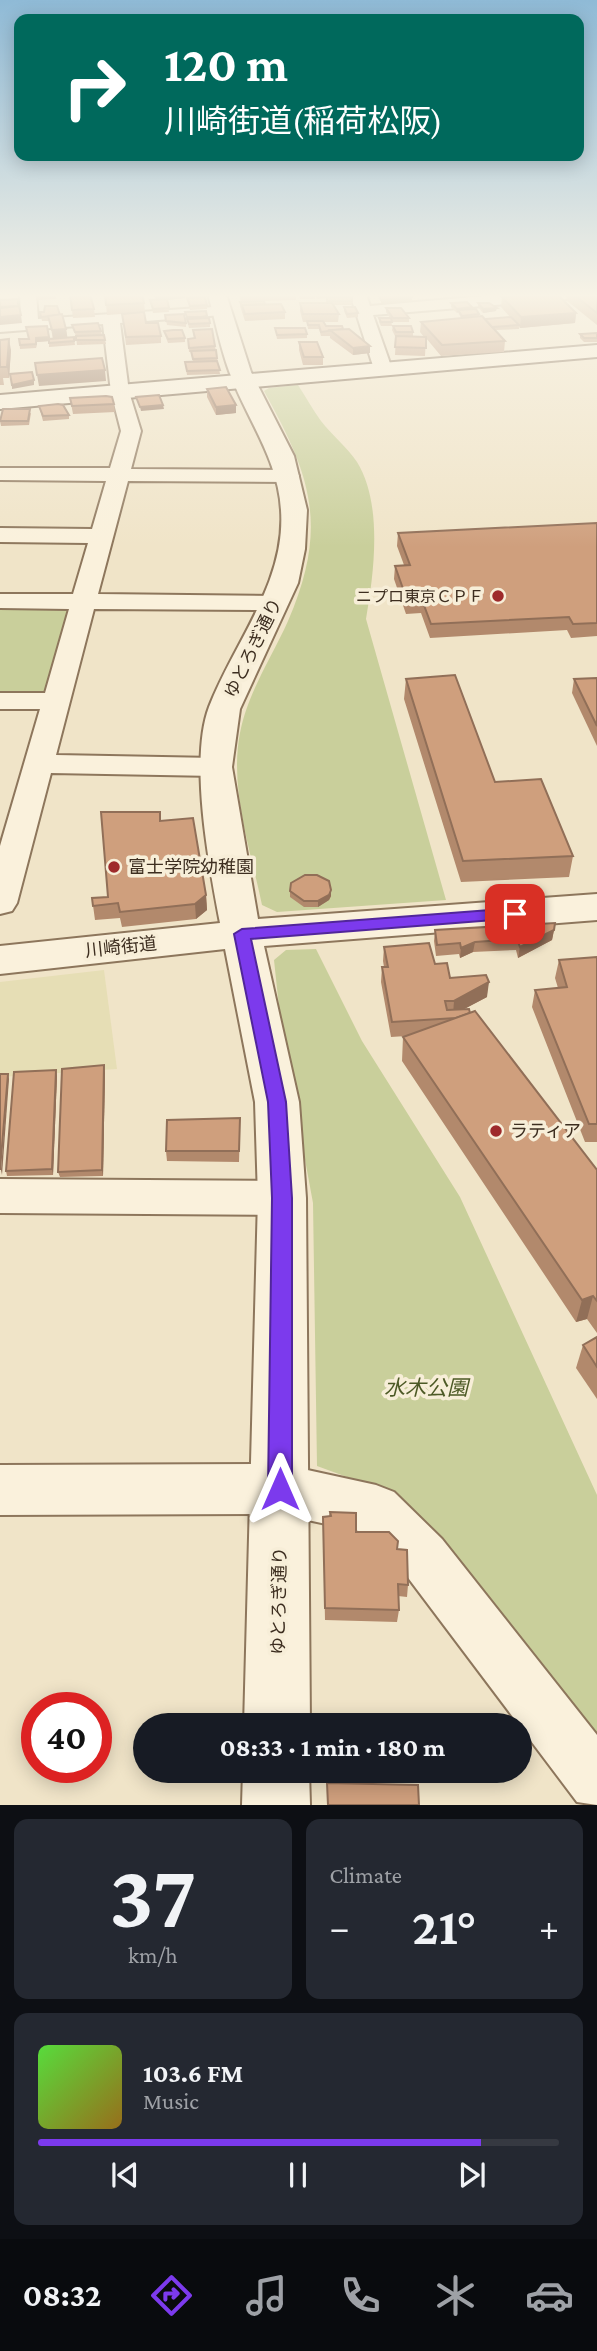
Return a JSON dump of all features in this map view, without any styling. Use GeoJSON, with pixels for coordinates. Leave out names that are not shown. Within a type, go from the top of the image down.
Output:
{"type":"FeatureCollection","features":[{"type":"Feature","properties":{"kind":"street"},"geometry":{"type":"LineString","coordinates":[[0,903],[10,826],[38,764],[131,430],[118,378]]}},
{"type":"Feature","properties":{"kind":"street"},"geometry":{"type":"LineString","coordinates":[[0,402],[276,378]]}},
{"type":"Feature","properties":{"kind":"street","name":"ゆとろぎ通り"},"geometry":{"type":"LineString","coordinates":[[244,381],[276,442],[288,476],[294,510],[284,583],[224,709],[215,767],[242,934],[277,1102],[282,1198],[277,1713]]}},
{"type":"Feature","properties":{"kind":"street"},"geometry":{"type":"LineString","coordinates":[[0,474],[288,476]]}},
{"type":"Feature","properties":{"kind":"street"},"geometry":{"type":"LineString","coordinates":[[0,535],[101,536]]}},
{"type":"Feature","properties":{"kind":"street"},"geometry":{"type":"LineString","coordinates":[[0,601],[276,603]]}},
{"type":"Feature","properties":{"kind":"street"},"geometry":{"type":"LineString","coordinates":[[0,701],[56,701]]}},
{"type":"Feature","properties":{"kind":"street"},"geometry":{"type":"LineString","coordinates":[[38,764],[215,767]]}},
{"type":"Feature","properties":{"kind":"street","name":"川崎街道"},"geometry":{"type":"LineString","coordinates":[[0,960],[242,934],[597,907]]}},
{"type":"Feature","properties":{"kind":"street"},"geometry":{"type":"LineString","coordinates":[[0,1196],[282,1198]]}},
{"type":"Feature","properties":{"kind":"street"},"geometry":{"type":"LineString","coordinates":[[0,1490],[280,1489],[376,1510],[424,1557],[597,1782]]}},
{"type":"Feature","properties":{"kind":"street"},"geometry":{"type":"LineString","coordinates":[[276,1783],[276,1805]]}},
{"type":"Feature","properties":{"kind":"shaded area"},"geometry":{"type":"Polygon","coordinates":[[[104,970],[117,1069],[0,1077],[0,982],[104,970]]]}},
{"type":"Feature","properties":{"kind":"green space"},"geometry":{"type":"Polygon","coordinates":[[[298,385],[321,421],[357,462],[365,479],[373,518],[374,539],[372,581],[366,619],[446,900],[277,912],[262,905],[239,798],[237,754],[248,704],[288,621],[301,587],[308,557],[311,529],[303,476],[293,449],[264,391],[298,385]]]}},
{"type":"Feature","properties":{"kind":"green space"},"geometry":{"type":"Polygon","coordinates":[[[0,607],[65,607],[70,610],[49,691],[37,697],[0,697],[0,607]]]}},
{"type":"Feature","properties":{"kind":"green space","name":"水木公園"},"geometry":{"type":"Polygon","coordinates":[[[316,949],[362,1041],[460,1197],[597,1495],[597,1758],[399,1496],[317,1466],[313,1203],[282,1035],[274,960],[286,950],[316,949]]]}},
{"type":"Feature","properties":{"kind":"building"},"geometry":{"type":"Polygon","coordinates":[[[11,378],[34,378],[34,380],[12,385],[11,378]]]}},
{"type":"Feature","properties":{"kind":"building"},"geometry":{"type":"Polygon","coordinates":[[[226,387],[236,405],[216,407],[207,389],[226,387]]]}},
{"type":"Feature","properties":{"kind":"building"},"geometry":{"type":"Polygon","coordinates":[[[159,395],[163,405],[140,407],[136,397],[159,395]]]}},
{"type":"Feature","properties":{"kind":"building"},"geometry":{"type":"Polygon","coordinates":[[[112,397],[114,404],[72,406],[70,398],[112,397]]]}},
{"type":"Feature","properties":{"kind":"building"},"geometry":{"type":"Polygon","coordinates":[[[63,405],[69,415],[43,416],[39,406],[63,405]]]}},
{"type":"Feature","properties":{"kind":"building"},"geometry":{"type":"Polygon","coordinates":[[[3,409],[30,409],[28,421],[0,421],[3,409]]]}},
{"type":"Feature","properties":{"kind":"building","name":"ニプロ東京ＣＰＦ"},"geometry":{"type":"Polygon","coordinates":[[[597,523],[597,623],[573,624],[569,617],[431,624],[422,600],[407,600],[395,566],[410,565],[398,533],[597,523]]]}},
{"type":"Feature","properties":{"kind":"building"},"geometry":{"type":"Polygon","coordinates":[[[455,675],[495,782],[541,779],[573,856],[463,861],[406,679],[455,675]]]}},
{"type":"Feature","properties":{"kind":"building"},"geometry":{"type":"Polygon","coordinates":[[[597,678],[597,726],[574,679],[597,678]]]}},
{"type":"Feature","properties":{"kind":"building"},"geometry":{"type":"Polygon","coordinates":[[[101,812],[160,812],[160,821],[193,818],[206,895],[195,904],[120,912],[118,903],[93,906],[92,898],[108,897],[101,812]]]}},
{"type":"Feature","properties":{"kind":"building"},"geometry":{"type":"Polygon","coordinates":[[[305,875],[317,875],[329,881],[329,895],[318,901],[304,901],[290,891],[291,883],[305,875]]]}},
{"type":"Feature","properties":{"kind":"building"},"geometry":{"type":"Polygon","coordinates":[[[555,923],[554,930],[520,947],[517,939],[475,942],[461,948],[460,943],[437,945],[435,930],[555,923]]]}},
{"type":"Feature","properties":{"kind":"building"},"geometry":{"type":"Polygon","coordinates":[[[429,943],[435,964],[447,963],[450,978],[486,975],[489,982],[454,1001],[445,1001],[447,1010],[469,1009],[470,1013],[456,1018],[392,1022],[382,967],[388,967],[384,947],[429,943]]]}},
{"type":"Feature","properties":{"kind":"building"},"geometry":{"type":"Polygon","coordinates":[[[597,957],[597,1124],[589,1124],[535,990],[567,987],[559,960],[597,957]]]}},
{"type":"Feature","properties":{"kind":"building","name":"ラティア"},"geometry":{"type":"Polygon","coordinates":[[[475,1011],[597,1170],[597,1301],[593,1296],[582,1300],[403,1037],[475,1011]]]}},
{"type":"Feature","properties":{"kind":"building"},"geometry":{"type":"Polygon","coordinates":[[[104,1065],[102,1170],[58,1172],[62,1069],[104,1065]]]}},
{"type":"Feature","properties":{"kind":"building"},"geometry":{"type":"Polygon","coordinates":[[[56,1070],[52,1169],[6,1171],[14,1072],[56,1070]]]}},
{"type":"Feature","properties":{"kind":"building"},"geometry":{"type":"Polygon","coordinates":[[[0,1074],[8,1074],[0,1170],[0,1074]]]}},
{"type":"Feature","properties":{"kind":"building"},"geometry":{"type":"Polygon","coordinates":[[[240,1118],[239,1151],[166,1151],[167,1120],[240,1118]]]}},
{"type":"Feature","properties":{"kind":"building"},"geometry":{"type":"Polygon","coordinates":[[[597,1337],[597,1367],[583,1345],[597,1337]]]}},
{"type":"Feature","properties":{"kind":"building"},"geometry":{"type":"Polygon","coordinates":[[[330,1512],[356,1513],[356,1532],[389,1532],[398,1541],[397,1549],[407,1550],[408,1585],[398,1584],[399,1610],[325,1608],[323,1517],[331,1516],[330,1512]]]}},
{"type":"Feature","properties":{"kind":"building"},"geometry":{"type":"Polygon","coordinates":[[[327,1783],[418,1785],[419,1805],[328,1805],[327,1783]]]}},
{"type":"Feature","properties":{"kind":"place","name":"ニプロ東京ＣＰＦ"},"geometry":{"type":"Point","coordinates":[498,596]}},
{"type":"Feature","properties":{"kind":"place","name":"富士学院幼稚園"},"geometry":{"type":"Point","coordinates":[114,867]}},
{"type":"Feature","properties":{"kind":"place","name":"ラティア"},"geometry":{"type":"Point","coordinates":[496,1131]}},
{"type":"Feature","properties":{"kind":"route"},"geometry":{"type":"LineString","coordinates":[[280,1489],[282,1198],[277,1102],[242,934],[515,914]]}}]}
